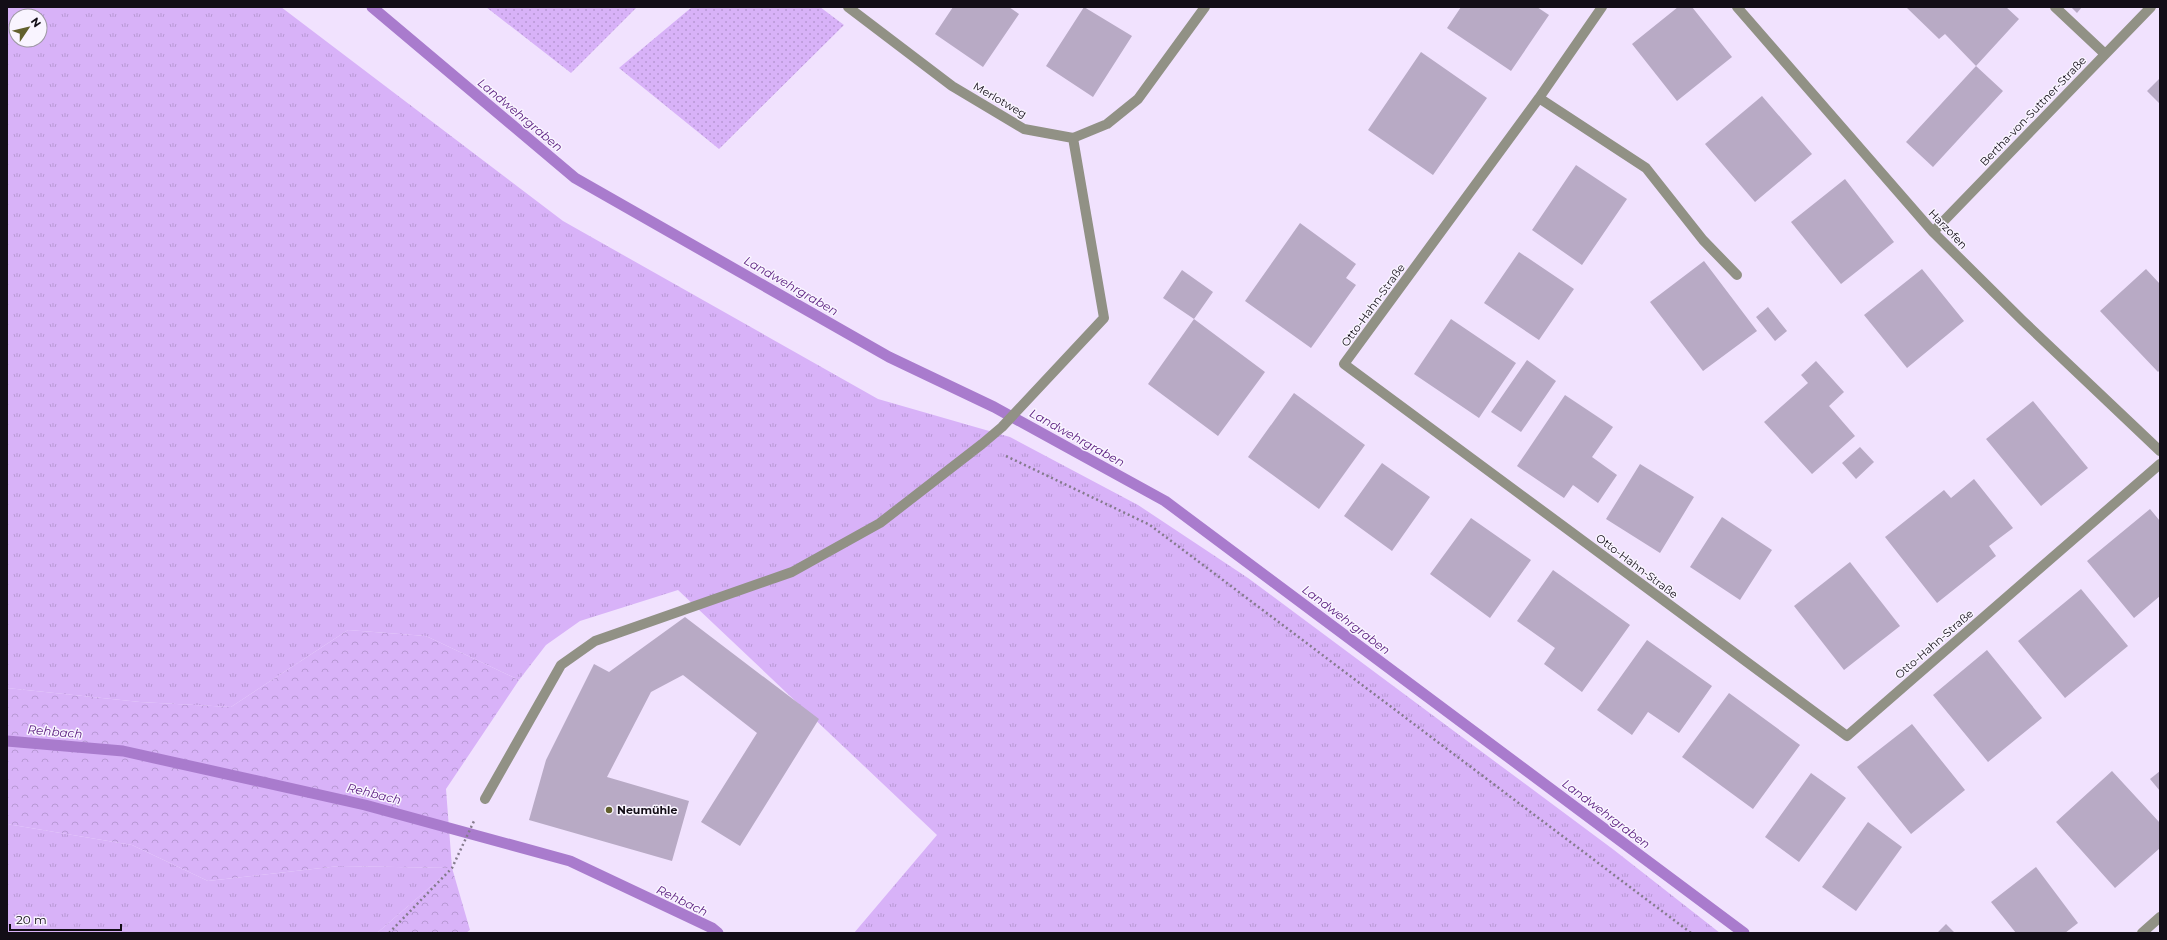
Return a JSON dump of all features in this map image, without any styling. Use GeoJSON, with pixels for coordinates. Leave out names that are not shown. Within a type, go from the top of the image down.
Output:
{"type":"FeatureCollection","features":[{"type":"Feature","properties":{"kind":"street","name":"Merlotweg"},"geometry":{"type":"LineString","coordinates":[[848,7],[952,86],[1024,129],[1073,138]]}},
{"type":"Feature","properties":{"kind":"street"},"geometry":{"type":"LineString","coordinates":[[485,799],[561,665],[595,641],[792,572],[880,523],[1002,427],[1104,318],[1073,138],[1107,124],[1138,99],[1205,7]]}},
{"type":"Feature","properties":{"kind":"street","name":"Otto-Hahn-Straße"},"geometry":{"type":"LineString","coordinates":[[1602,7],[1539,98],[1344,364],[1847,736],[2160,464]]}},
{"type":"Feature","properties":{"kind":"street","name":"Harzofen"},"geometry":{"type":"LineString","coordinates":[[1737,7],[1933,232],[2023,321],[2160,451]]}},
{"type":"Feature","properties":{"kind":"street"},"geometry":{"type":"LineString","coordinates":[[2055,7],[2105,54]]}},
{"type":"Feature","properties":{"kind":"street","name":"Bertha-von-Suttner-Straße"},"geometry":{"type":"LineString","coordinates":[[1933,232],[2152,7]]}},
{"type":"Feature","properties":{"kind":"street"},"geometry":{"type":"LineString","coordinates":[[1539,98],[1646,168],[1703,240],[1737,275]]}},
{"type":"Feature","properties":{"kind":"street"},"geometry":{"type":"LineString","coordinates":[[2142,933],[2160,917]]}},
{"type":"Feature","properties":{"kind":"path"},"geometry":{"type":"LineString","coordinates":[[982,444],[1150,525],[1691,933]]}},
{"type":"Feature","properties":{"kind":"path"},"geometry":{"type":"LineString","coordinates":[[389,933],[452,868],[485,799]]}},
{"type":"Feature","properties":{"kind":"green space"},"geometry":{"type":"Polygon","coordinates":[[[7,7],[281,7],[563,221],[878,399],[1010,437],[1138,505],[1248,578],[1614,850],[1720,933],[854,933],[937,835],[678,590],[580,621],[546,645],[519,680],[426,636],[348,630],[231,707],[140,702],[7,688],[7,7]]]}},
{"type":"Feature","properties":{"kind":"green space"},"geometry":{"type":"Polygon","coordinates":[[[486,7],[637,7],[571,73],[486,7]]]}},
{"type":"Feature","properties":{"kind":"green space"},"geometry":{"type":"Polygon","coordinates":[[[692,7],[820,7],[844,25],[719,149],[619,68],[692,7]]]}},
{"type":"Feature","properties":{"kind":"green space"},"geometry":{"type":"Polygon","coordinates":[[[348,630],[426,636],[519,680],[446,789],[452,868],[339,866],[208,881],[132,845],[7,824],[7,688],[140,702],[231,707],[348,630]]]}},
{"type":"Feature","properties":{"kind":"green space"},"geometry":{"type":"Polygon","coordinates":[[[7,824],[132,845],[208,881],[339,866],[452,868],[377,933],[7,933],[7,824]]]}},
{"type":"Feature","properties":{"kind":"green space"},"geometry":{"type":"Polygon","coordinates":[[[452,868],[470,930],[466,933],[377,933],[452,868]]]}},
{"type":"Feature","properties":{"kind":"building"},"geometry":{"type":"Polygon","coordinates":[[[953,7],[1009,7],[1019,14],[983,67],[935,34],[953,7]]]}},
{"type":"Feature","properties":{"kind":"building"},"geometry":{"type":"Polygon","coordinates":[[[1084,7],[1132,36],[1093,97],[1046,66],[1084,7]]]}},
{"type":"Feature","properties":{"kind":"building"},"geometry":{"type":"Polygon","coordinates":[[[1461,7],[1537,7],[1549,15],[1511,71],[1447,28],[1461,7]]]}},
{"type":"Feature","properties":{"kind":"building"},"geometry":{"type":"Polygon","coordinates":[[[1678,7],[1692,7],[1732,57],[1677,101],[1632,44],[1678,7]]]}},
{"type":"Feature","properties":{"kind":"building"},"geometry":{"type":"Polygon","coordinates":[[[1906,7],[2006,7],[2019,19],[1976,66],[1945,34],[1939,39],[1906,7]]]}},
{"type":"Feature","properties":{"kind":"building"},"geometry":{"type":"Polygon","coordinates":[[[2071,7],[2082,7],[2077,13],[2071,7]]]}},
{"type":"Feature","properties":{"kind":"building"},"geometry":{"type":"Polygon","coordinates":[[[1421,52],[1487,98],[1433,175],[1368,130],[1421,52]]]}},
{"type":"Feature","properties":{"kind":"building"},"geometry":{"type":"Polygon","coordinates":[[[1976,66],[2003,91],[1933,167],[1906,142],[1976,66]]]}},
{"type":"Feature","properties":{"kind":"building"},"geometry":{"type":"Polygon","coordinates":[[[2160,78],[2160,104],[2147,91],[2160,78]]]}},
{"type":"Feature","properties":{"kind":"building"},"geometry":{"type":"Polygon","coordinates":[[[1762,96],[1812,154],[1755,202],[1705,144],[1762,96]]]}},
{"type":"Feature","properties":{"kind":"building"},"geometry":{"type":"Polygon","coordinates":[[[1576,165],[1627,199],[1582,265],[1532,230],[1576,165]]]}},
{"type":"Feature","properties":{"kind":"building"},"geometry":{"type":"Polygon","coordinates":[[[1845,179],[1894,242],[1841,284],[1791,222],[1845,179]]]}},
{"type":"Feature","properties":{"kind":"building"},"geometry":{"type":"Polygon","coordinates":[[[1300,223],[1356,264],[1346,278],[1356,285],[1311,348],[1245,301],[1300,223]]]}},
{"type":"Feature","properties":{"kind":"building"},"geometry":{"type":"Polygon","coordinates":[[[1519,252],[1574,289],[1539,340],[1484,303],[1519,252]]]}},
{"type":"Feature","properties":{"kind":"building"},"geometry":{"type":"Polygon","coordinates":[[[1704,261],[1757,331],[1703,371],[1650,302],[1704,261]]]}},
{"type":"Feature","properties":{"kind":"building"},"geometry":{"type":"Polygon","coordinates":[[[1922,269],[1964,321],[1907,368],[1864,315],[1922,269]]]}},
{"type":"Feature","properties":{"kind":"building"},"geometry":{"type":"Polygon","coordinates":[[[2146,269],[2160,284],[2160,370],[2158,372],[2100,311],[2146,269]]]}},
{"type":"Feature","properties":{"kind":"building"},"geometry":{"type":"Polygon","coordinates":[[[1182,270],[1213,292],[1194,319],[1163,298],[1182,270]]]}},
{"type":"Feature","properties":{"kind":"building"},"geometry":{"type":"Polygon","coordinates":[[[1768,307],[1787,331],[1775,341],[1756,317],[1768,307]]]}},
{"type":"Feature","properties":{"kind":"building"},"geometry":{"type":"Polygon","coordinates":[[[1194,319],[1265,372],[1218,436],[1148,384],[1194,319]]]}},
{"type":"Feature","properties":{"kind":"building"},"geometry":{"type":"Polygon","coordinates":[[[1451,319],[1516,363],[1479,418],[1414,374],[1451,319]]]}},
{"type":"Feature","properties":{"kind":"building"},"geometry":{"type":"Polygon","coordinates":[[[1527,360],[1556,381],[1521,432],[1491,412],[1527,360]]]}},
{"type":"Feature","properties":{"kind":"building"},"geometry":{"type":"Polygon","coordinates":[[[1816,361],[1844,392],[1829,406],[1855,436],[1812,474],[1764,422],[1808,383],[1801,375],[1816,361]]]}},
{"type":"Feature","properties":{"kind":"building"},"geometry":{"type":"Polygon","coordinates":[[[1294,393],[1365,445],[1319,509],[1248,457],[1294,393]]]}},
{"type":"Feature","properties":{"kind":"building"},"geometry":{"type":"Polygon","coordinates":[[[1565,395],[1613,427],[1592,457],[1617,475],[1598,503],[1573,485],[1564,498],[1517,466],[1565,395]]]}},
{"type":"Feature","properties":{"kind":"building"},"geometry":{"type":"Polygon","coordinates":[[[2033,401],[2088,468],[2041,506],[1986,439],[2033,401]]]}},
{"type":"Feature","properties":{"kind":"building"},"geometry":{"type":"Polygon","coordinates":[[[1860,447],[1874,462],[1856,479],[1842,463],[1860,447]]]}},
{"type":"Feature","properties":{"kind":"building"},"geometry":{"type":"Polygon","coordinates":[[[1382,463],[1430,497],[1392,551],[1344,516],[1382,463]]]}},
{"type":"Feature","properties":{"kind":"building"},"geometry":{"type":"Polygon","coordinates":[[[1640,464],[1694,497],[1660,553],[1606,519],[1640,464]]]}},
{"type":"Feature","properties":{"kind":"building"},"geometry":{"type":"Polygon","coordinates":[[[1974,479],[2013,528],[1989,546],[1996,556],[1937,603],[1885,537],[1944,490],[1951,498],[1974,479]]]}},
{"type":"Feature","properties":{"kind":"building"},"geometry":{"type":"Polygon","coordinates":[[[2150,509],[2160,521],[2160,596],[2134,618],[2087,561],[2150,509]]]}},
{"type":"Feature","properties":{"kind":"building"},"geometry":{"type":"Polygon","coordinates":[[[1722,517],[1772,550],[1740,600],[1690,567],[1722,517]]]}},
{"type":"Feature","properties":{"kind":"building"},"geometry":{"type":"Polygon","coordinates":[[[1471,518],[1531,560],[1490,618],[1430,574],[1471,518]]]}},
{"type":"Feature","properties":{"kind":"building"},"geometry":{"type":"Polygon","coordinates":[[[1850,562],[1900,626],[1844,670],[1794,606],[1850,562]]]}},
{"type":"Feature","properties":{"kind":"building"},"geometry":{"type":"Polygon","coordinates":[[[1553,570],[1630,625],[1582,692],[1544,664],[1555,648],[1517,621],[1553,570]]]}},
{"type":"Feature","properties":{"kind":"building"},"geometry":{"type":"Polygon","coordinates":[[[2081,589],[2128,646],[2065,698],[2018,641],[2081,589]]]}},
{"type":"Feature","properties":{"kind":"building"},"geometry":{"type":"Polygon","coordinates":[[[685,617],[819,719],[740,846],[701,822],[757,733],[683,675],[651,692],[607,777],[689,801],[672,861],[529,820],[546,760],[594,664],[609,672],[685,617]]]}},
{"type":"Feature","properties":{"kind":"building"},"geometry":{"type":"Polygon","coordinates":[[[1647,640],[1712,686],[1679,733],[1648,712],[1632,735],[1597,710],[1647,640]]]}},
{"type":"Feature","properties":{"kind":"building"},"geometry":{"type":"Polygon","coordinates":[[[1987,650],[2042,718],[1988,762],[1933,695],[1987,650]]]}},
{"type":"Feature","properties":{"kind":"building"},"geometry":{"type":"Polygon","coordinates":[[[1729,693],[1800,745],[1753,809],[1682,757],[1729,693]]]}},
{"type":"Feature","properties":{"kind":"building"},"geometry":{"type":"Polygon","coordinates":[[[1912,724],[1965,790],[1911,834],[1857,767],[1912,724]]]}},
{"type":"Feature","properties":{"kind":"building"},"geometry":{"type":"Polygon","coordinates":[[[2112,771],[2160,823],[2160,848],[2115,888],[2056,822],[2112,771]]]}},
{"type":"Feature","properties":{"kind":"building"},"geometry":{"type":"Polygon","coordinates":[[[2160,771],[2160,791],[2150,779],[2160,771]]]}},
{"type":"Feature","properties":{"kind":"building"},"geometry":{"type":"Polygon","coordinates":[[[1811,773],[1846,798],[1799,862],[1765,837],[1811,773]]]}},
{"type":"Feature","properties":{"kind":"building"},"geometry":{"type":"Polygon","coordinates":[[[1868,822],[1902,847],[1856,911],[1822,887],[1868,822]]]}},
{"type":"Feature","properties":{"kind":"building"},"geometry":{"type":"Polygon","coordinates":[[[2036,867],[2078,923],[2065,933],[2016,933],[1991,902],[2036,867]]]}},
{"type":"Feature","properties":{"kind":"building"},"geometry":{"type":"Polygon","coordinates":[[[1946,924],[1955,933],[1937,933],[1946,924]]]}},
{"type":"Feature","properties":{"kind":"waterway","name":"Landwehrgraben"},"geometry":{"type":"LineString","coordinates":[[372,7],[575,178],[889,357],[994,407],[1165,501],[1744,933]]}},
{"type":"Feature","properties":{"kind":"waterway","name":"Rehbach"},"geometry":{"type":"LineString","coordinates":[[7,741],[123,751],[365,805],[570,861],[712,928],[718,933]]}},
{"type":"Feature","properties":{"kind":"place","name":"Neumühle"},"geometry":{"type":"Point","coordinates":[609,810]}}]}
